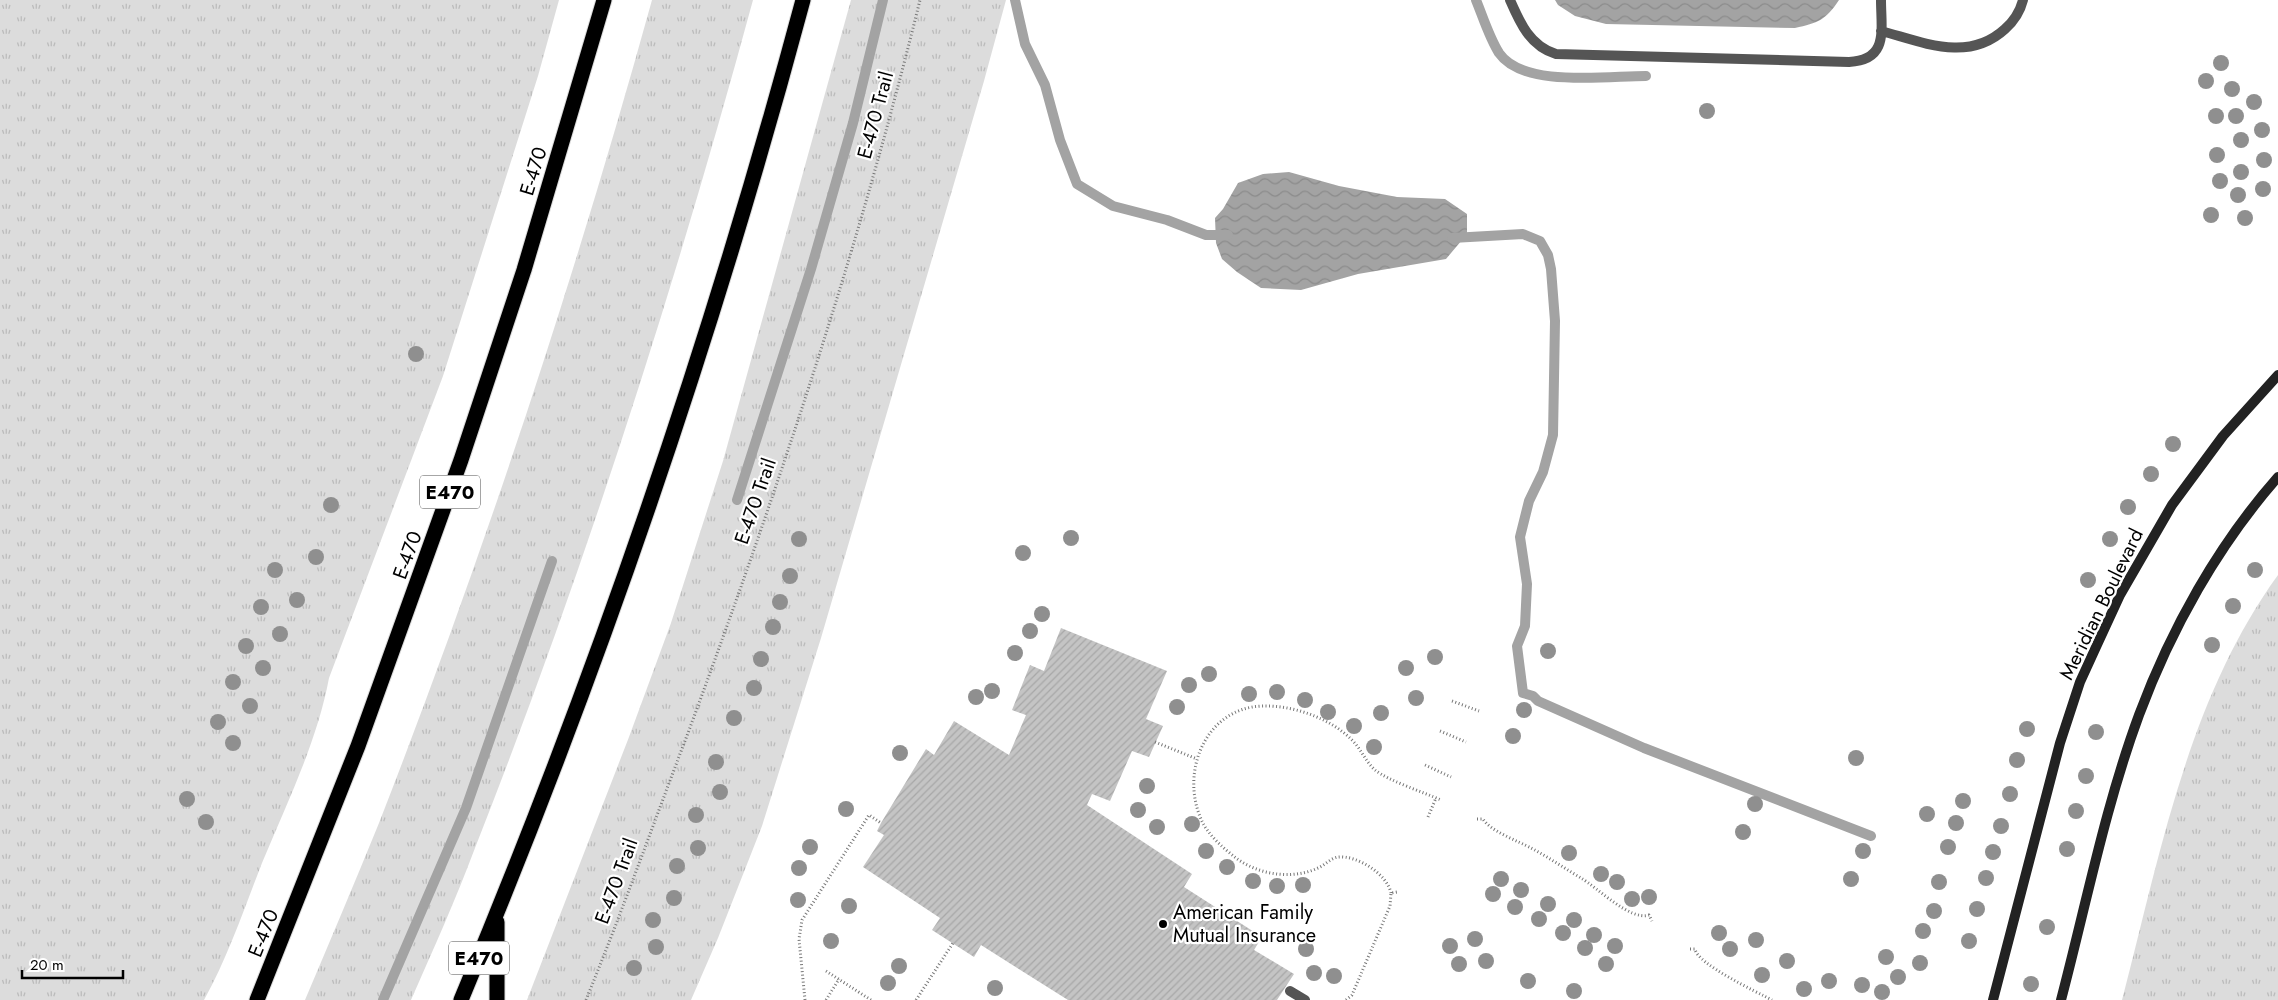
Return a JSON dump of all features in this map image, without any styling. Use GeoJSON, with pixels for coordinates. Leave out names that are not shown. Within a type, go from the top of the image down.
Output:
{"type":"FeatureCollection","features":[{"type":"Feature","properties":{"kind":"highway","name":"E-470"},"geometry":{"type":"LineString","coordinates":[[257,1000],[358,746],[458,470],[524,270],[604,0]]}},
{"type":"Feature","properties":{"kind":"highway","name":"E470"},"geometry":{"type":"LineString","coordinates":[[461,1000],[569,729],[678,417],[727,264],[803,0]]}},
{"type":"Feature","properties":{"kind":"highway"},"geometry":{"type":"LineString","coordinates":[[496,916],[496,1000]]}},
{"type":"Feature","properties":{"kind":"highway"},"geometry":{"type":"LineString","coordinates":[[247,1000],[268,973]]}},
{"type":"Feature","properties":{"kind":"main road","name":"Meridian Boulevard"},"geometry":{"type":"LineString","coordinates":[[1993,1000],[2056,759],[2088,662],[2120,596],[2172,505],[2223,436],[2278,375]]}},
{"type":"Feature","properties":{"kind":"main road"},"geometry":{"type":"LineString","coordinates":[[2061,1000],[2110,810],[2147,694],[2176,630],[2207,574],[2238,529],[2278,477]]}},
{"type":"Feature","properties":{"kind":"lane"},"geometry":{"type":"LineString","coordinates":[[1510,0],[1520,22],[1535,42],[1548,51],[1564,55],[1857,61],[1877,52],[1881,43],[1881,0]]}},
{"type":"Feature","properties":{"kind":"lane"},"geometry":{"type":"LineString","coordinates":[[1881,31],[1943,48],[1966,48],[1985,44],[2012,22],[2023,0]]}},
{"type":"Feature","properties":{"kind":"lane"},"geometry":{"type":"LineString","coordinates":[[1290,991],[1305,1000]]}},
{"type":"Feature","properties":{"kind":"path","name":"E-470 Trail"},"geometry":{"type":"LineString","coordinates":[[586,1000],[692,722],[774,495],[827,333],[866,203],[920,0]]}},
{"type":"Feature","properties":{"kind":"path"},"geometry":{"type":"LineString","coordinates":[[1452,701],[1479,711]]}},
{"type":"Feature","properties":{"kind":"path"},"geometry":{"type":"LineString","coordinates":[[1346,1000],[1352,995],[1390,906],[1391,893],[1387,882],[1380,874],[1345,857],[1336,857],[1304,873],[1283,875],[1257,869],[1237,858],[1217,842],[1201,820],[1194,794],[1197,759],[1207,735],[1219,722],[1227,717],[1254,706],[1282,707],[1310,714],[1332,725],[1353,741],[1375,769],[1441,800]]}},
{"type":"Feature","properties":{"kind":"path"},"geometry":{"type":"LineString","coordinates":[[1440,731],[1466,742]]}},
{"type":"Feature","properties":{"kind":"path"},"geometry":{"type":"LineString","coordinates":[[1155,742],[1197,759]]}},
{"type":"Feature","properties":{"kind":"path"},"geometry":{"type":"LineString","coordinates":[[1425,765],[1451,777]]}},
{"type":"Feature","properties":{"kind":"path"},"geometry":{"type":"LineString","coordinates":[[1428,817],[1436,798]]}},
{"type":"Feature","properties":{"kind":"path"},"geometry":{"type":"LineString","coordinates":[[804,1000],[799,939],[802,920],[869,815],[881,823]]}},
{"type":"Feature","properties":{"kind":"path"},"geometry":{"type":"LineString","coordinates":[[1477,820],[1483,819],[1492,828],[1585,880],[1632,913],[1644,917],[1650,915],[1652,921]]}},
{"type":"Feature","properties":{"kind":"path"},"geometry":{"type":"LineString","coordinates":[[1391,893],[1397,892]]}},
{"type":"Feature","properties":{"kind":"path"},"geometry":{"type":"LineString","coordinates":[[916,1000],[953,943]]}},
{"type":"Feature","properties":{"kind":"path"},"geometry":{"type":"LineString","coordinates":[[1690,949],[1695,949],[1698,957],[1716,969],[1772,1000]]}},
{"type":"Feature","properties":{"kind":"path"},"geometry":{"type":"LineString","coordinates":[[826,971],[865,998],[871,1000]]}},
{"type":"Feature","properties":{"kind":"path"},"geometry":{"type":"LineString","coordinates":[[826,1000],[839,979]]}},
{"type":"Feature","properties":{"kind":"green space"},"geometry":{"type":"Polygon","coordinates":[[[0,0],[559,0],[538,76],[443,376],[329,678],[324,702],[309,749],[228,950],[204,1000],[0,1000],[0,0]]]}},
{"type":"Feature","properties":{"kind":"green space"},"geometry":{"type":"Polygon","coordinates":[[[652,0],[753,0],[660,321],[590,534],[515,744],[468,867],[411,1000],[305,1000],[379,823],[418,722],[491,518],[592,208],[652,0]]]}},
{"type":"Feature","properties":{"kind":"green space"},"geometry":{"type":"Polygon","coordinates":[[[851,0],[1006,0],[821,638],[762,826],[718,938],[691,1000],[527,1000],[671,623],[723,461],[851,0]]]}},
{"type":"Feature","properties":{"kind":"green space"},"geometry":{"type":"Polygon","coordinates":[[[2278,575],[2278,1000],[2122,1000],[2164,835],[2180,780],[2199,726],[2221,673],[2247,623],[2278,575]]]}},
{"type":"Feature","properties":{"kind":"water"},"geometry":{"type":"Polygon","coordinates":[[[1555,0],[1839,0],[1821,20],[1795,28],[1606,24],[1575,16],[1558,5],[1555,0]]]}},
{"type":"Feature","properties":{"kind":"water"},"geometry":{"type":"Polygon","coordinates":[[[1289,172],[1339,186],[1397,197],[1445,199],[1467,214],[1467,234],[1446,259],[1358,274],[1301,290],[1261,288],[1222,259],[1216,243],[1215,218],[1223,209],[1238,183],[1263,174],[1289,172]]]}},
{"type":"Feature","properties":{"kind":"building"},"geometry":{"type":"Polygon","coordinates":[[[1061,628],[1167,671],[1146,719],[1163,726],[1149,757],[1132,751],[1110,801],[1092,794],[1087,805],[1192,874],[1184,887],[1262,937],[1254,950],[1294,974],[1277,1000],[1068,1000],[981,945],[974,957],[932,930],[940,918],[863,867],[884,835],[877,831],[881,823],[926,749],[934,755],[954,721],[1009,755],[1026,715],[1012,710],[1030,665],[1044,671],[1061,628]]]}},
{"type":"Feature","properties":{"kind":"waterway"},"geometry":{"type":"LineString","coordinates":[[737,500],[811,269],[853,123],[883,0]]}},
{"type":"Feature","properties":{"kind":"waterway"},"geometry":{"type":"LineString","coordinates":[[1015,0],[1025,44],[1045,85],[1060,140],[1077,184],[1113,206],[1167,220],[1206,235],[1228,235]]}},
{"type":"Feature","properties":{"kind":"waterway"},"geometry":{"type":"LineString","coordinates":[[1476,0],[1489,34],[1499,53],[1511,64],[1526,71],[1566,78],[1646,76]]}},
{"type":"Feature","properties":{"kind":"waterway"},"geometry":{"type":"LineString","coordinates":[[1452,238],[1523,234],[1540,241],[1548,255],[1551,269],[1555,321],[1553,435],[1543,472],[1529,501],[1520,537],[1527,584],[1525,626],[1517,646],[1523,693],[1644,748],[1871,836]]}},
{"type":"Feature","properties":{"kind":"waterway"},"geometry":{"type":"LineString","coordinates":[[383,1000],[466,808],[552,561]]}},
{"type":"Feature","properties":{"kind":"place","name":"American Family Mutual Insurance"},"geometry":{"type":"Point","coordinates":[1163,924]}}]}
